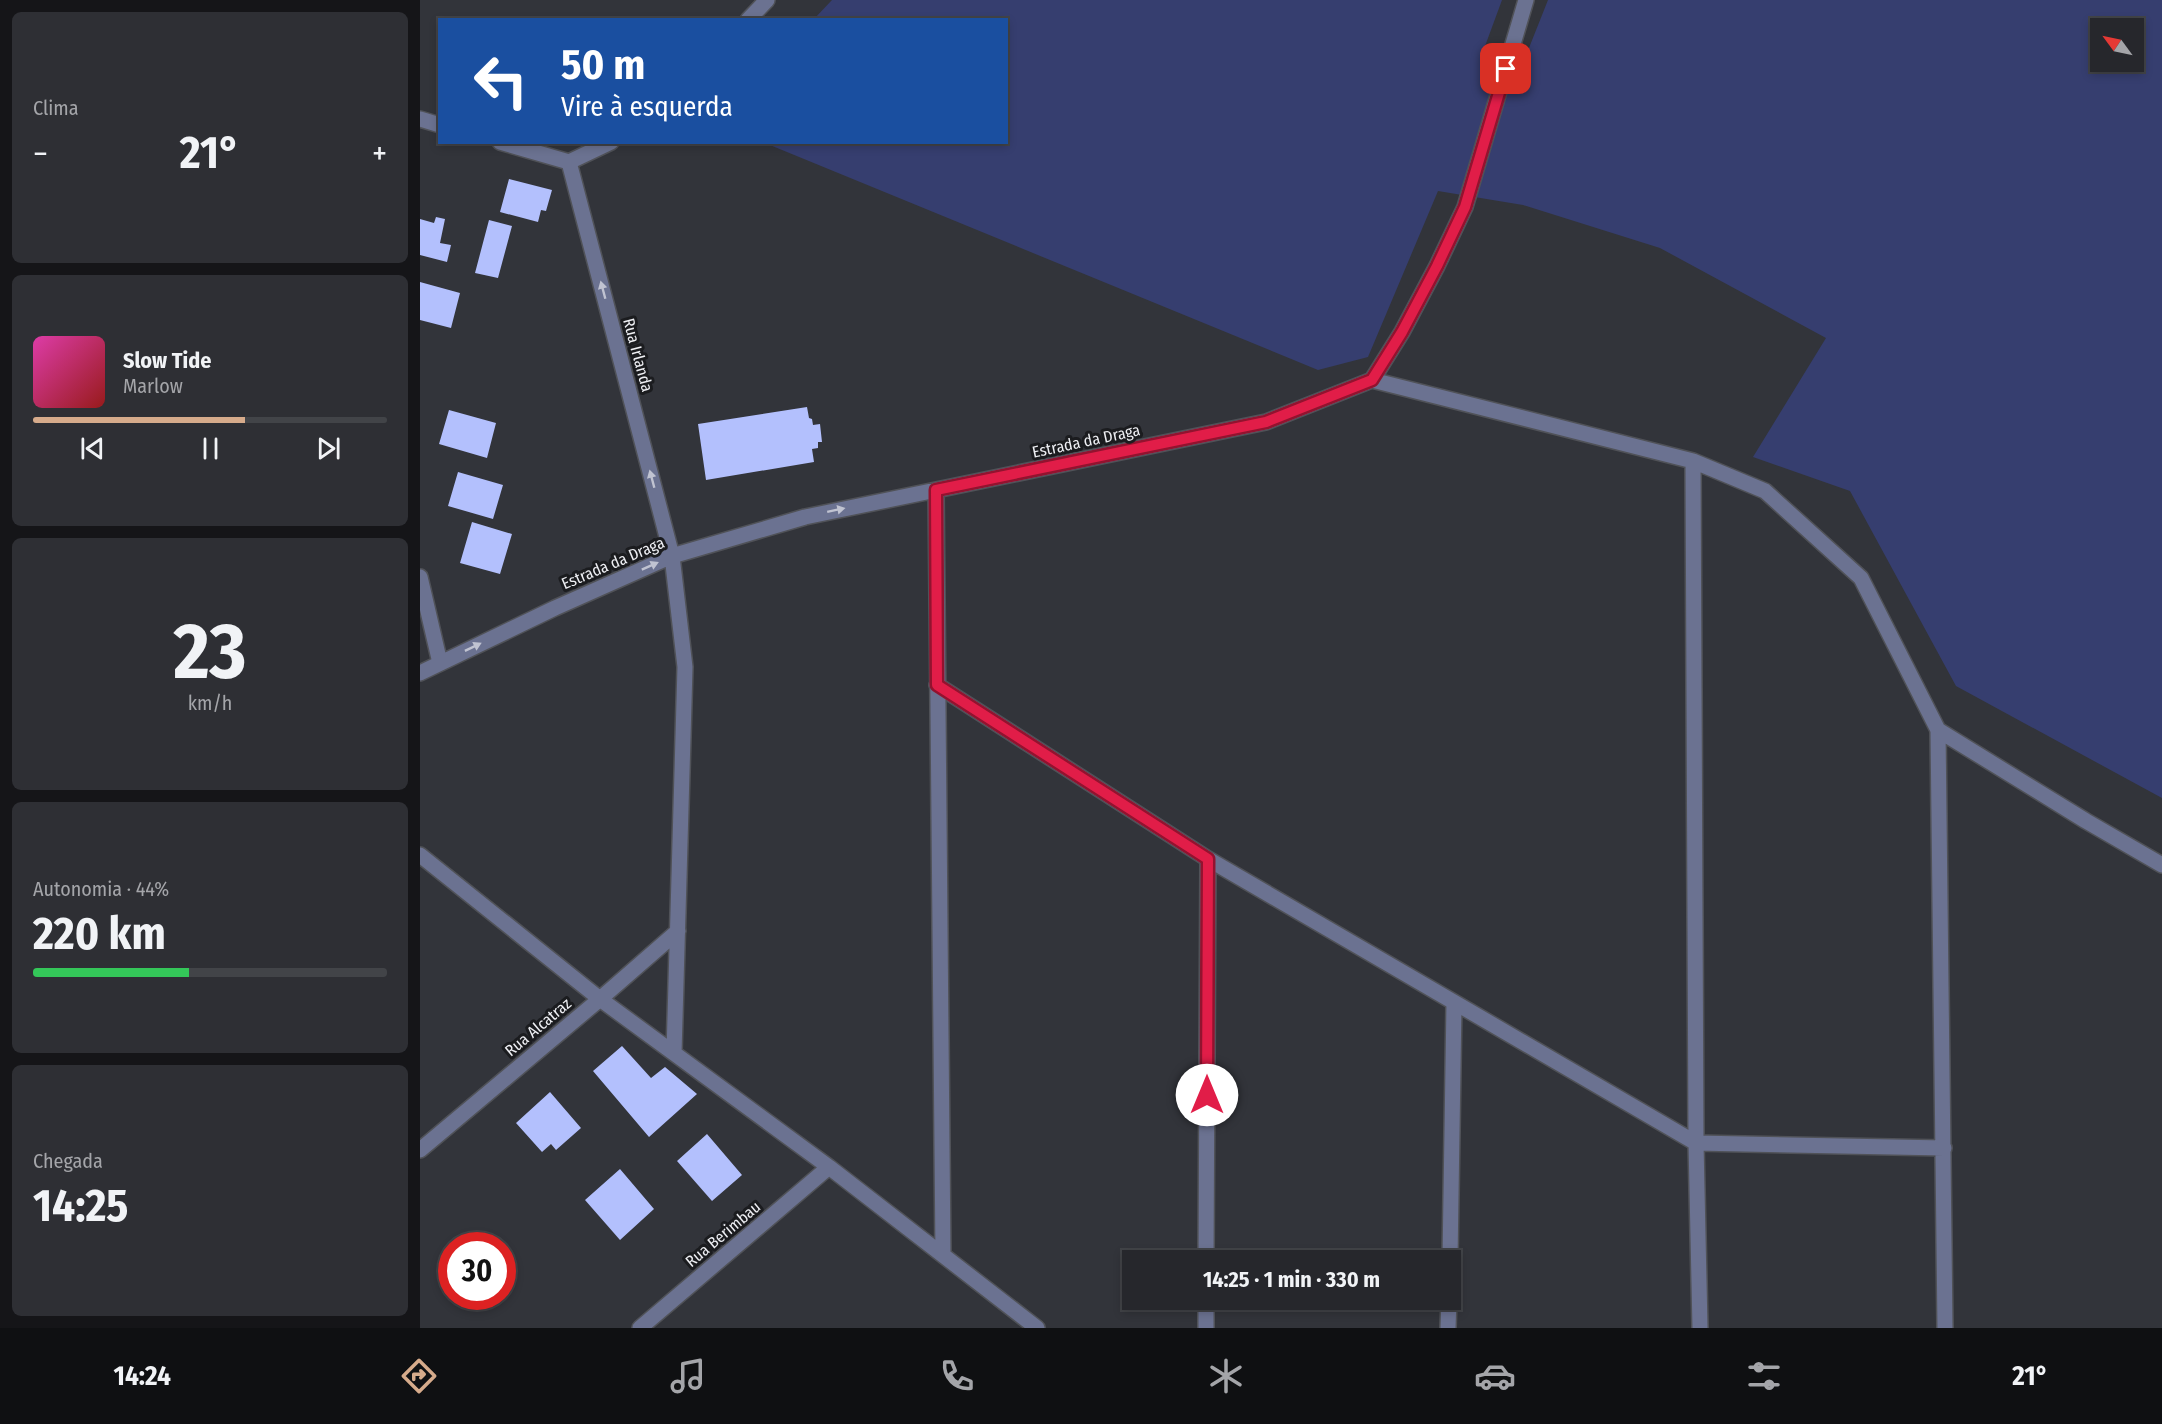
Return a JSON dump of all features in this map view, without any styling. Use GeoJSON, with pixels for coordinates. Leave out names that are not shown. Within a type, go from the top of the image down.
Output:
{"type":"FeatureCollection","features":[{"type":"Feature","properties":{"kind":"street"},"geometry":{"type":"LineString","coordinates":[[750,18],[767,0]]}},
{"type":"Feature","properties":{"kind":"street"},"geometry":{"type":"LineString","coordinates":[[1526,0],[1465,207],[1402,332],[1372,380],[1693,461],[1765,491],[1861,578],[1938,730],[1945,1328]]}},
{"type":"Feature","properties":{"kind":"street"},"geometry":{"type":"LineString","coordinates":[[420,120],[438,124]]}},
{"type":"Feature","properties":{"kind":"street"},"geometry":{"type":"LineString","coordinates":[[507,144],[569,162],[607,144]]}},
{"type":"Feature","properties":{"kind":"street","name":"Rua Irlanda"},"geometry":{"type":"LineString","coordinates":[[569,162],[672,556],[685,667],[674,1053]]}},
{"type":"Feature","properties":{"kind":"street","name":"Estrada da Draga"},"geometry":{"type":"LineString","coordinates":[[420,673],[555,608],[672,556],[805,517],[1266,422],[1372,380]]}},
{"type":"Feature","properties":{"kind":"street"},"geometry":{"type":"LineString","coordinates":[[1693,461],[1696,1143],[1700,1328]]}},
{"type":"Feature","properties":{"kind":"street"},"geometry":{"type":"LineString","coordinates":[[936,490],[943,1255]]}},
{"type":"Feature","properties":{"kind":"street"},"geometry":{"type":"LineString","coordinates":[[420,577],[440,663]]}},
{"type":"Feature","properties":{"kind":"street"},"geometry":{"type":"LineString","coordinates":[[937,685],[1208,859],[1696,1143],[1944,1148]]}},
{"type":"Feature","properties":{"kind":"street"},"geometry":{"type":"LineString","coordinates":[[1938,730],[2162,865]]}},
{"type":"Feature","properties":{"kind":"street"},"geometry":{"type":"LineString","coordinates":[[420,855],[600,999],[829,1167],[943,1255],[1027,1325]]}},
{"type":"Feature","properties":{"kind":"street"},"geometry":{"type":"LineString","coordinates":[[1206,1250],[1208,859]]}},
{"type":"Feature","properties":{"kind":"street","name":"Rua Alcatraz"},"geometry":{"type":"LineString","coordinates":[[420,1150],[600,999],[678,930]]}},
{"type":"Feature","properties":{"kind":"street"},"geometry":{"type":"LineString","coordinates":[[1450,1250],[1454,1003]]}},
{"type":"Feature","properties":{"kind":"street","name":"Rua Berimbau"},"geometry":{"type":"LineString","coordinates":[[640,1328],[829,1167]]}},
{"type":"Feature","properties":{"kind":"street"},"geometry":{"type":"LineString","coordinates":[[1206,1310],[1206,1328]]}},
{"type":"Feature","properties":{"kind":"street"},"geometry":{"type":"LineString","coordinates":[[1448,1328],[1449,1310]]}},
{"type":"Feature","properties":{"kind":"shaded area"},"geometry":{"type":"Polygon","coordinates":[[[832,0],[1502,0],[1481,57],[1517,78],[1548,0],[2162,0],[2162,798],[1956,686],[1850,491],[1753,457],[1826,338],[1660,248],[1523,205],[1438,191],[1368,357],[1318,370],[767,144],[1008,144],[1008,18],[815,18],[832,0]]]}},
{"type":"Feature","properties":{"kind":"building"},"geometry":{"type":"Polygon","coordinates":[[[509,179],[552,190],[546,211],[541,210],[538,222],[500,212],[509,179]]]}},
{"type":"Feature","properties":{"kind":"building"},"geometry":{"type":"Polygon","coordinates":[[[436,217],[445,219],[440,243],[451,245],[447,262],[420,255],[420,219],[434,223],[436,217]]]}},
{"type":"Feature","properties":{"kind":"building"},"geometry":{"type":"Polygon","coordinates":[[[489,220],[512,226],[498,278],[475,273],[489,220]]]}},
{"type":"Feature","properties":{"kind":"building"},"geometry":{"type":"Polygon","coordinates":[[[420,282],[460,293],[451,328],[420,320],[420,282]]]}},
{"type":"Feature","properties":{"kind":"building"},"geometry":{"type":"Polygon","coordinates":[[[807,407],[813,425],[820,424],[822,442],[818,442],[818,448],[812,449],[814,462],[706,480],[698,424],[807,407]]]}},
{"type":"Feature","properties":{"kind":"building"},"geometry":{"type":"Polygon","coordinates":[[[449,410],[496,423],[487,458],[439,444],[449,410]]]}},
{"type":"Feature","properties":{"kind":"building"},"geometry":{"type":"Polygon","coordinates":[[[458,472],[503,485],[493,519],[448,506],[458,472]]]}},
{"type":"Feature","properties":{"kind":"building"},"geometry":{"type":"Polygon","coordinates":[[[472,522],[512,534],[500,574],[460,563],[472,522]]]}},
{"type":"Feature","properties":{"kind":"building"},"geometry":{"type":"Polygon","coordinates":[[[622,1046],[651,1078],[665,1067],[697,1094],[649,1137],[593,1071],[622,1046]]]}},
{"type":"Feature","properties":{"kind":"building"},"geometry":{"type":"Polygon","coordinates":[[[550,1092],[581,1128],[556,1150],[551,1144],[542,1152],[516,1123],[550,1092]]]}},
{"type":"Feature","properties":{"kind":"building"},"geometry":{"type":"Polygon","coordinates":[[[707,1134],[742,1175],[712,1201],[677,1161],[707,1134]]]}},
{"type":"Feature","properties":{"kind":"building"},"geometry":{"type":"Polygon","coordinates":[[[620,1169],[654,1209],[620,1240],[585,1200],[620,1169]]]}},
{"type":"Feature","properties":{"kind":"route"},"geometry":{"type":"LineString","coordinates":[[1207,1095],[1208,859],[937,685],[936,490],[1266,422],[1372,380],[1402,332],[1465,207],[1506,69]]}}]}
